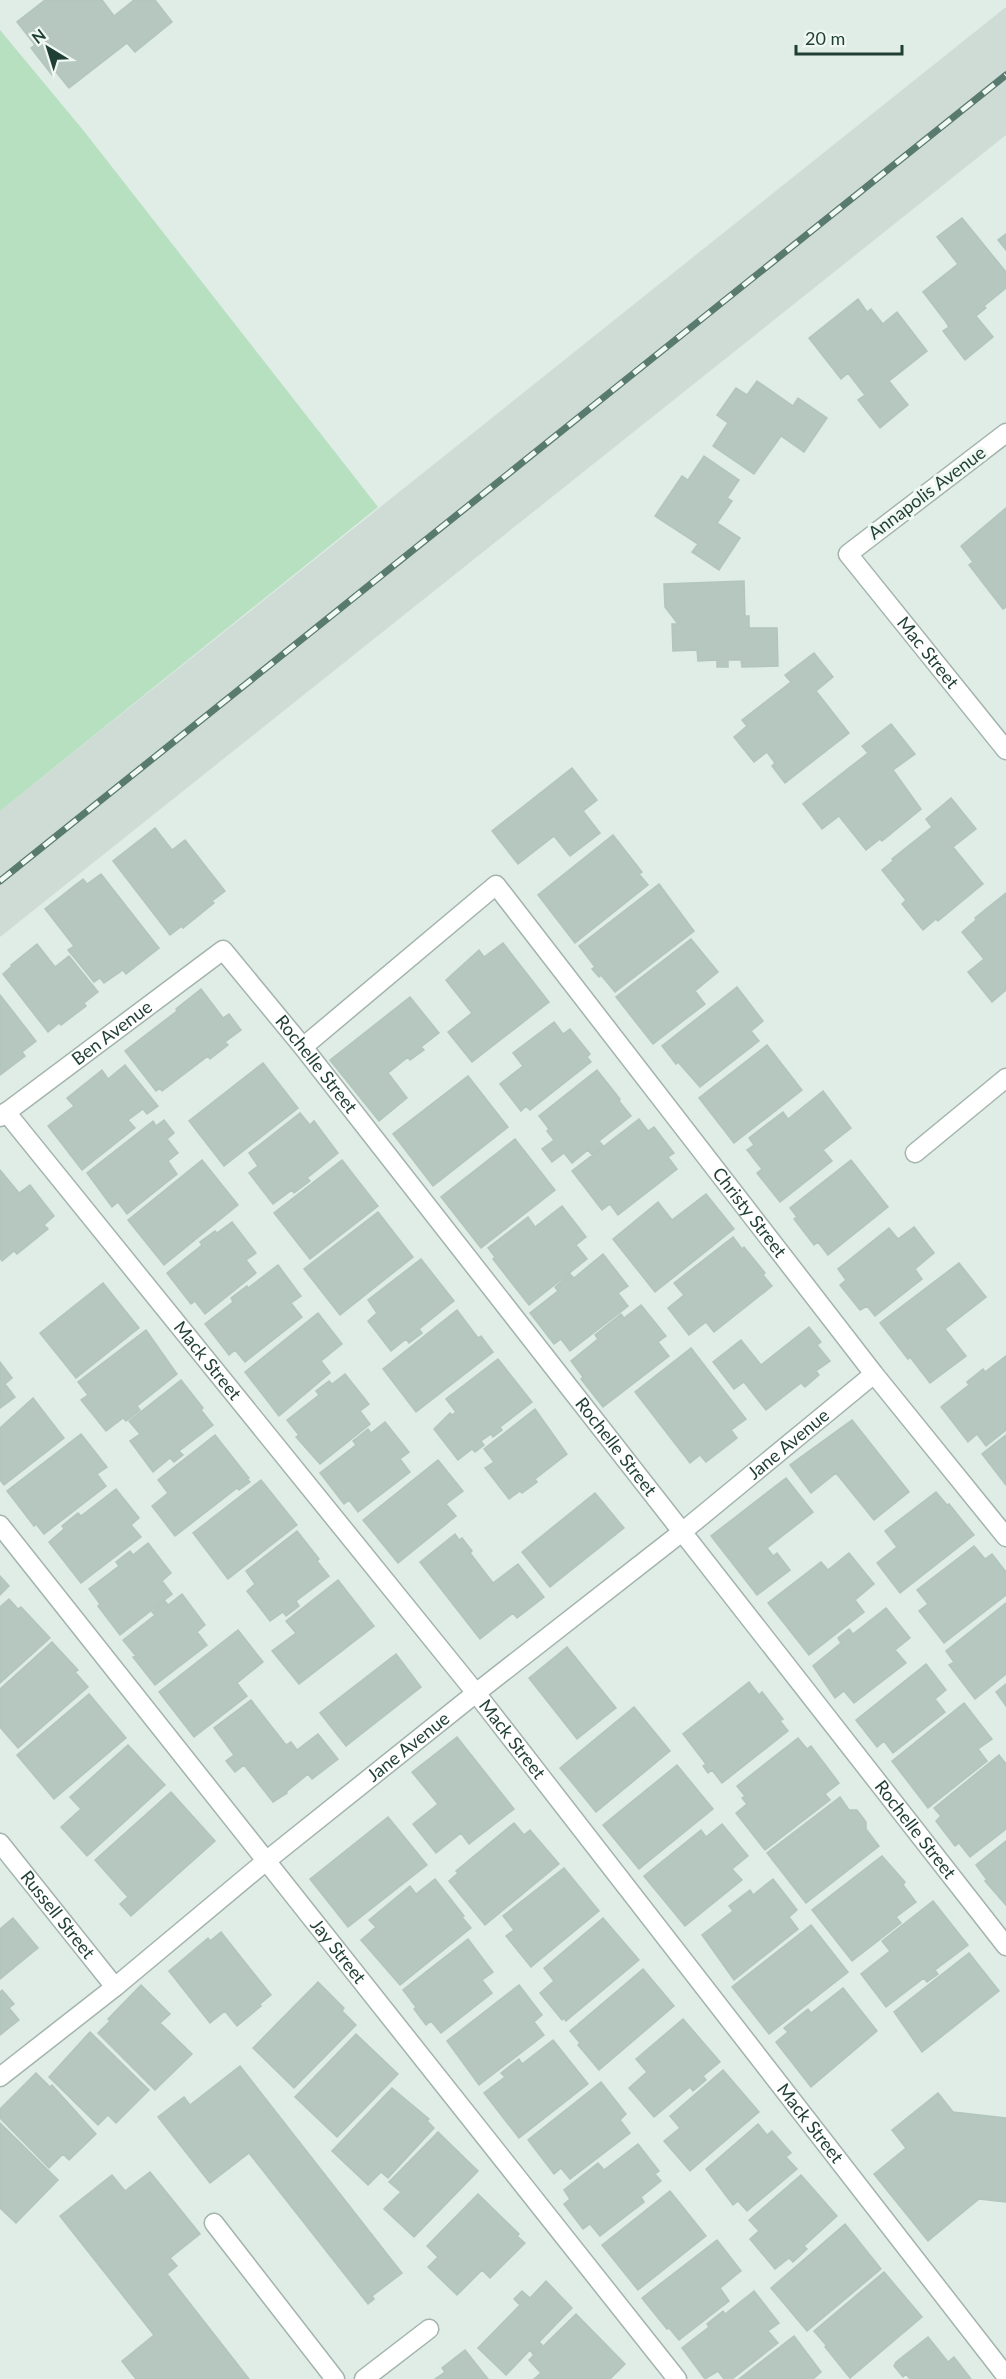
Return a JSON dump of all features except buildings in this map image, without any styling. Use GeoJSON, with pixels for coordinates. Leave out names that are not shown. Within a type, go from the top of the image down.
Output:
{"type":"FeatureCollection","features":[{"type":"Feature","properties":{"kind":"street","name":"Annapolis Avenue"},"geometry":{"type":"LineString","coordinates":[[848,554],[1006,433]]}},
{"type":"Feature","properties":{"kind":"street","name":"Mac Street"},"geometry":{"type":"LineString","coordinates":[[848,554],[1006,750]]}},
{"type":"Feature","properties":{"kind":"street","name":"Christy Street"},"geometry":{"type":"LineString","coordinates":[[303,1047],[496,885],[874,1374],[1006,1537]]}},
{"type":"Feature","properties":{"kind":"street","name":"Rochelle Street"},"geometry":{"type":"LineString","coordinates":[[223,950],[303,1047],[1006,1946]]}},
{"type":"Feature","properties":{"kind":"street","name":"Ben Avenue"},"geometry":{"type":"LineString","coordinates":[[3,1115],[223,950]]}},
{"type":"Feature","properties":{"kind":"street"},"geometry":{"type":"LineString","coordinates":[[915,1153],[1006,1078]]}},
{"type":"Feature","properties":{"kind":"street","name":"Mack Street"},"geometry":{"type":"LineString","coordinates":[[3,1115],[476,1693],[1006,2376]]}},
{"type":"Feature","properties":{"kind":"street","name":"Jane Avenue"},"geometry":{"type":"LineString","coordinates":[[0,2077],[115,1987],[266,1861],[476,1693],[682,1532],[874,1374]]}},
{"type":"Feature","properties":{"kind":"street","name":"Jay Street"},"geometry":{"type":"LineString","coordinates":[[0,1525],[677,2379]]}},
{"type":"Feature","properties":{"kind":"street","name":"Russell Street"},"geometry":{"type":"LineString","coordinates":[[0,1843],[115,1987]]}},
{"type":"Feature","properties":{"kind":"street"},"geometry":{"type":"LineString","coordinates":[[214,2223],[335,2379]]}},
{"type":"Feature","properties":{"kind":"street"},"geometry":{"type":"LineString","coordinates":[[364,2379],[429,2329]]}},
{"type":"Feature","properties":{"kind":"shaded area"},"geometry":{"type":"Polygon","coordinates":[[[1006,7],[1006,135],[0,937],[0,811],[1006,7]]]}},
{"type":"Feature","properties":{"kind":"green space"},"geometry":{"type":"Polygon","coordinates":[[[0,30],[83,130],[378,507],[0,811],[0,30]]]}},
{"type":"Feature","properties":{"kind":"railway"},"geometry":{"type":"LineString","coordinates":[[0,881],[1006,75]]}}]}
